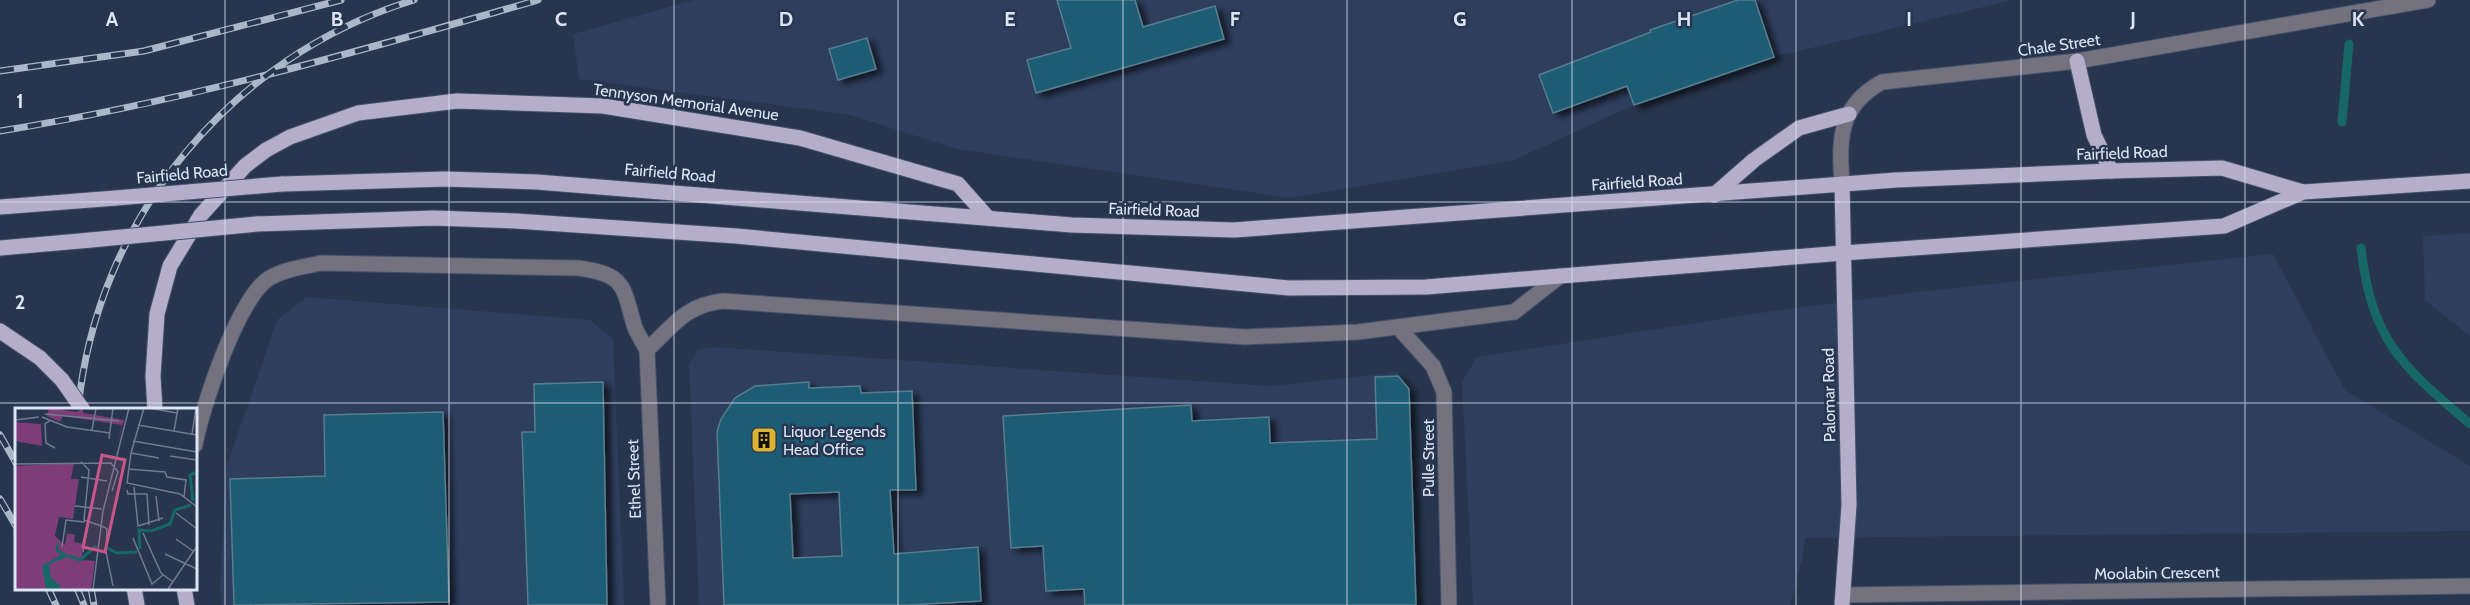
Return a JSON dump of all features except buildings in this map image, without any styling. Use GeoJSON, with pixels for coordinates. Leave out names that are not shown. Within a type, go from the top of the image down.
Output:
{"type":"FeatureCollection","features":[{"type":"Feature","properties":{"kind":"main road"},"geometry":{"type":"LineString","coordinates":[[2077,61],[2094,135],[2111,171]]}},
{"type":"Feature","properties":{"kind":"main road","name":"Tennyson Memorial Avenue"},"geometry":{"type":"LineString","coordinates":[[155,408],[153,376],[157,314],[170,266],[201,215],[245,166],[266,150],[290,137],[358,113],[457,101],[603,106],[800,138],[958,184],[988,218]]}},
{"type":"Feature","properties":{"kind":"main road"},"geometry":{"type":"LineString","coordinates":[[1714,195],[1754,160],[1799,128],[1849,114]]}},
{"type":"Feature","properties":{"kind":"main road","name":"Fairfield Road"},"geometry":{"type":"LineString","coordinates":[[0,207],[282,184],[445,179],[537,182],[1072,225],[1234,230],[1842,184],[2111,171],[2222,168],[2303,192]]}},
{"type":"Feature","properties":{"kind":"main road","name":"Fairfield Road"},"geometry":{"type":"LineString","coordinates":[[0,248],[257,224],[434,218],[586,225],[747,237],[1289,288],[1426,287],[1843,253],[2224,226],[2303,192],[2470,181]]}},
{"type":"Feature","properties":{"kind":"main road","name":"Palomar Road"},"geometry":{"type":"LineString","coordinates":[[1842,184],[1849,505],[1843,600]]}},
{"type":"Feature","properties":{"kind":"main road"},"geometry":{"type":"LineString","coordinates":[[0,331],[40,358],[62,380],[82,408]]}},
{"type":"Feature","properties":{"kind":"main road"},"geometry":{"type":"LineString","coordinates":[[134,590],[137,605]]}},
{"type":"Feature","properties":{"kind":"main road"},"geometry":{"type":"LineString","coordinates":[[184,590],[187,605]]}},
{"type":"Feature","properties":{"kind":"street","name":"Chale Street"},"geometry":{"type":"LineString","coordinates":[[1842,184],[1840,150],[1849,114],[1860,97],[1875,86],[1890,80],[2077,61],[2321,21],[2428,0]]}},
{"type":"Feature","properties":{"kind":"street"},"geometry":{"type":"LineString","coordinates":[[196,440],[201,418],[245,306],[267,280],[282,272],[321,263],[592,270],[604,273],[622,286],[632,309],[634,325],[647,350],[686,311],[699,305],[723,301],[1245,337],[1304,336],[1514,312],[1560,276]]}},
{"type":"Feature","properties":{"kind":"street","name":"Pulle Street"},"geometry":{"type":"LineString","coordinates":[[1398,327],[1433,366],[1444,392],[1449,605]]}},
{"type":"Feature","properties":{"kind":"street","name":"Ethel Street"},"geometry":{"type":"LineString","coordinates":[[647,350],[658,605]]}},
{"type":"Feature","properties":{"kind":"street","name":"Moolabin Crescent"},"geometry":{"type":"LineString","coordinates":[[1843,600],[2470,586]]}},
{"type":"Feature","properties":{"kind":"shaded area"},"geometry":{"type":"Polygon","coordinates":[[[693,0],[2013,0],[1774,57],[1634,105],[1514,160],[1291,198],[956,149],[851,115],[579,79],[573,34],[693,0]]]}},
{"type":"Feature","properties":{"kind":"shaded area"},"geometry":{"type":"Polygon","coordinates":[[[2470,233],[2470,336],[2425,300],[2423,236],[2470,233]]]}},
{"type":"Feature","properties":{"kind":"shaded area"},"geometry":{"type":"Polygon","coordinates":[[[2273,254],[2345,390],[2470,466],[2470,531],[1805,538],[1802,560],[1790,605],[1473,605],[1462,381],[1477,357],[1766,312],[1925,291],[2273,254]]]}},
{"type":"Feature","properties":{"kind":"shaded area"},"geometry":{"type":"Polygon","coordinates":[[[307,297],[590,320],[613,339],[624,605],[222,605],[220,589],[226,468],[277,320],[307,297]]]}},
{"type":"Feature","properties":{"kind":"shaded area"},"geometry":{"type":"Polygon","coordinates":[[[715,347],[1269,386],[1397,372],[1410,388],[1418,605],[699,605],[689,365],[697,350],[715,347]]]}},
{"type":"Feature","properties":{"kind":"waterway"},"geometry":{"type":"LineString","coordinates":[[2342,122],[2349,44]]}},
{"type":"Feature","properties":{"kind":"waterway"},"geometry":{"type":"LineString","coordinates":[[2361,248],[2373,307],[2382,330],[2394,350],[2426,385],[2470,424]]}},
{"type":"Feature","properties":{"kind":"railway"},"geometry":{"type":"LineString","coordinates":[[0,71],[144,51],[341,0]]}},
{"type":"Feature","properties":{"kind":"railway"},"geometry":{"type":"LineString","coordinates":[[78,408],[90,340],[112,273],[144,211],[184,154],[232,104],[287,61],[348,26],[414,0]]}},
{"type":"Feature","properties":{"kind":"railway"},"geometry":{"type":"LineString","coordinates":[[0,131],[136,105],[271,74],[538,0]]}},
{"type":"Feature","properties":{"kind":"railway"},"geometry":{"type":"LineString","coordinates":[[0,435],[15,461]]}},
{"type":"Feature","properties":{"kind":"railway"},"geometry":{"type":"LineString","coordinates":[[0,499],[15,524]]}},
{"type":"Feature","properties":{"kind":"railway"},"geometry":{"type":"LineString","coordinates":[[49,590],[56,605]]}},
{"type":"Feature","properties":{"kind":"railway"},"geometry":{"type":"LineString","coordinates":[[78,590],[84,605]]}},
{"type":"Feature","properties":{"kind":"railway"},"geometry":{"type":"LineString","coordinates":[[91,590],[94,605]]}},
{"type":"Feature","properties":{"kind":"place","name":"Liquor Legends Head Office"},"geometry":{"type":"Point","coordinates":[764,440]}}]}
